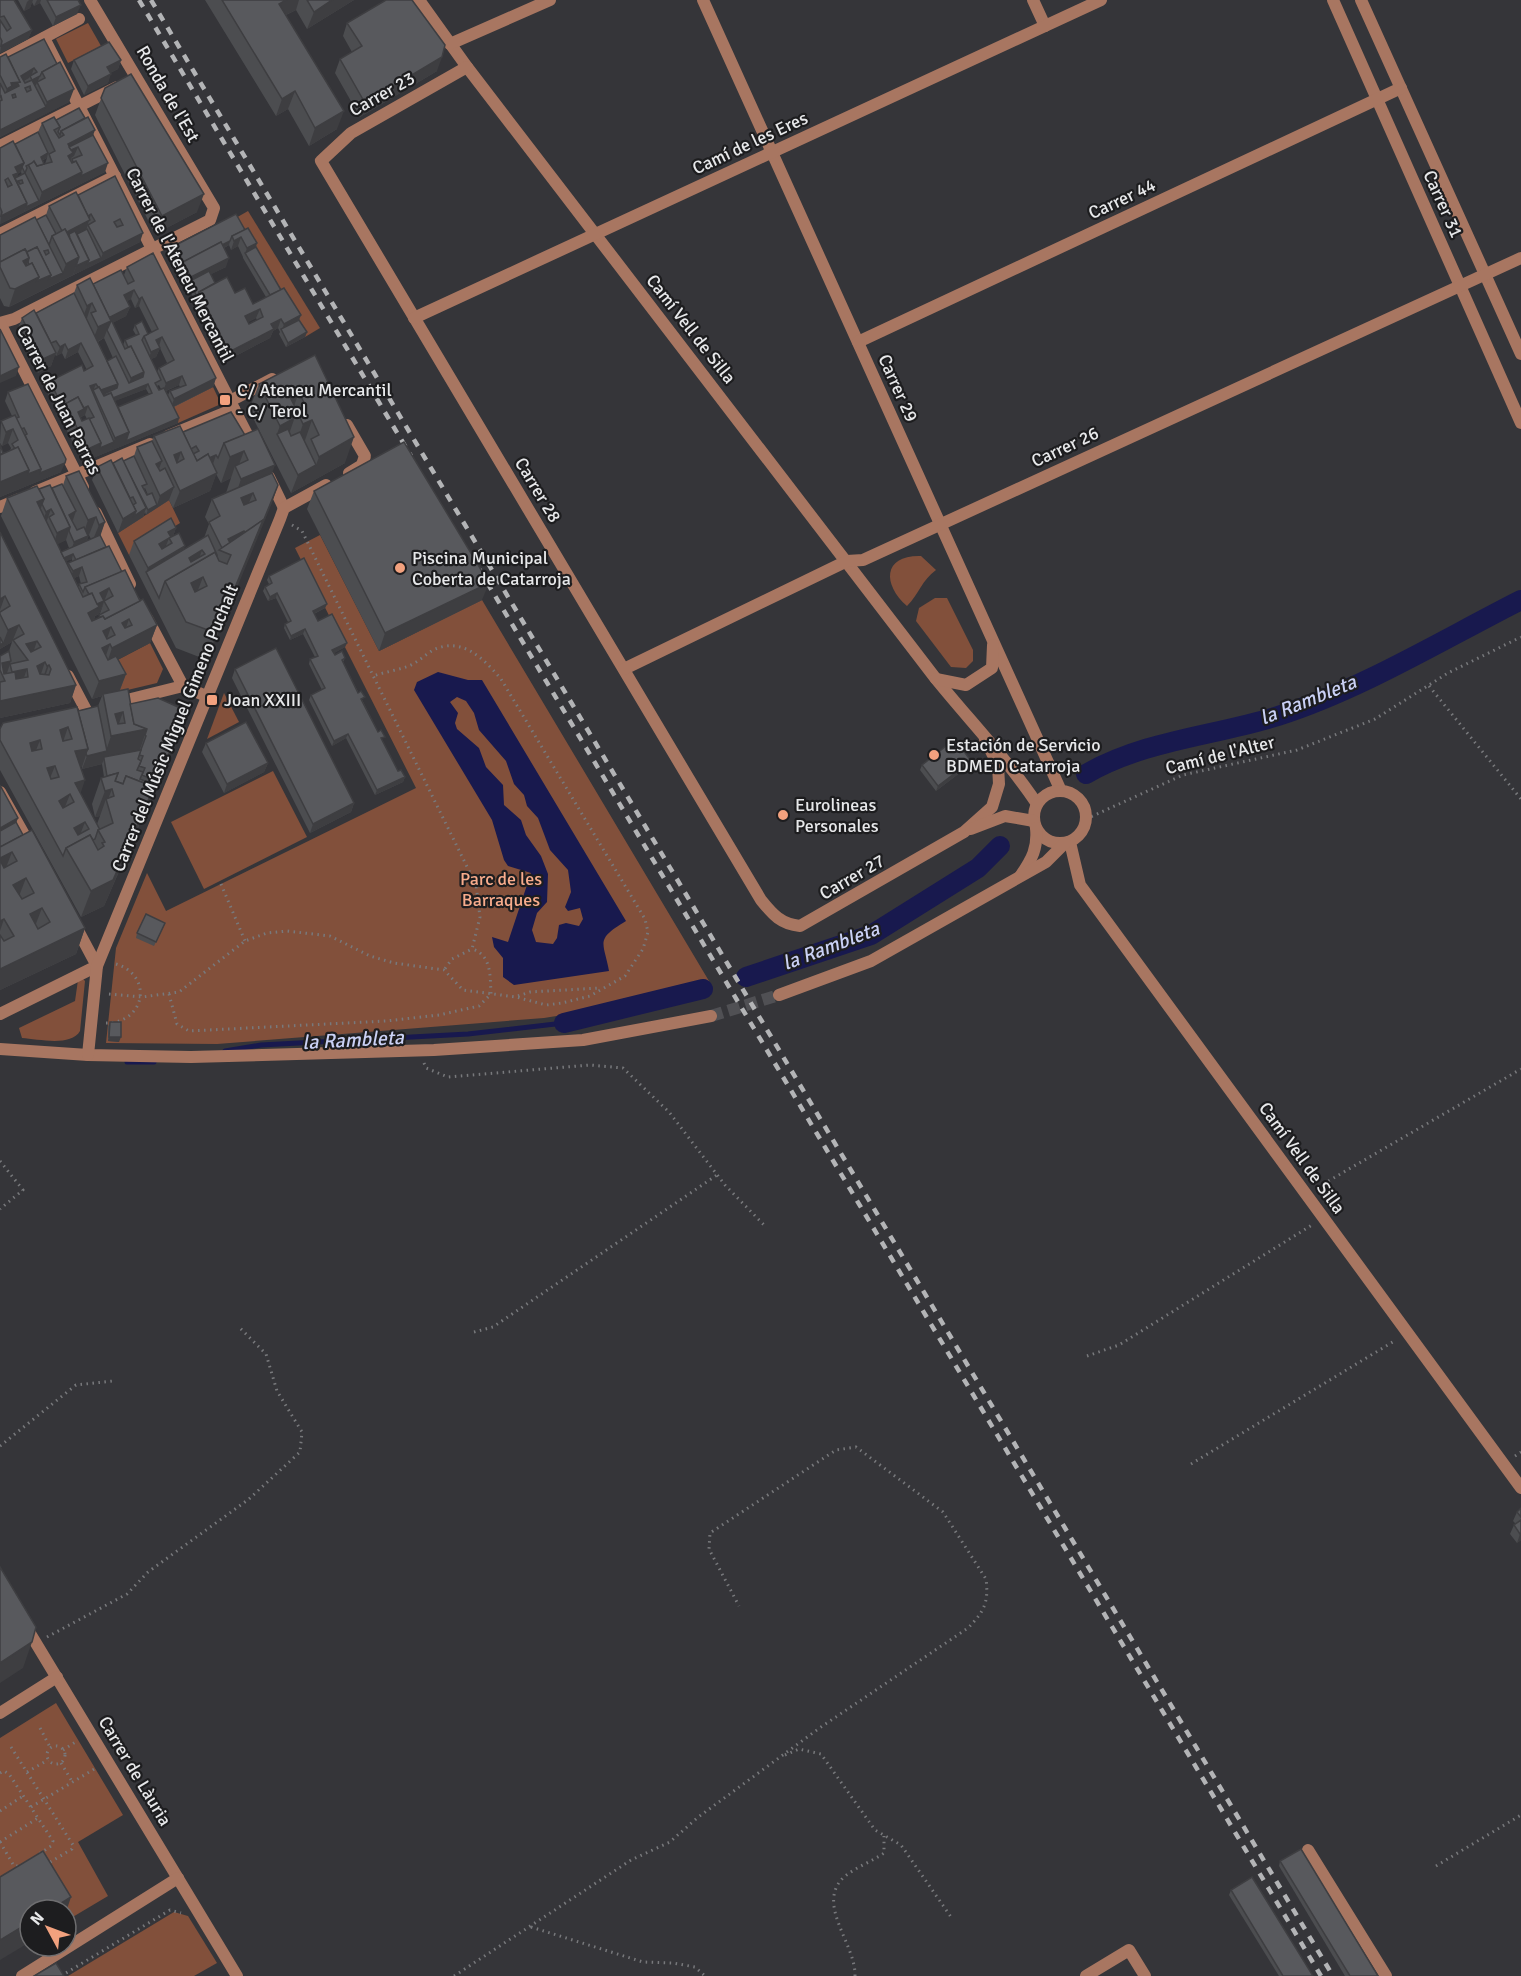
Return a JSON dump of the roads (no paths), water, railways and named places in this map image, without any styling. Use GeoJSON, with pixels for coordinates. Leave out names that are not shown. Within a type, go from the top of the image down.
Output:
{"type":"FeatureCollection","features":[{"type":"Feature","properties":{"kind":"street","name":"Ronda de l'Est"},"geometry":{"type":"LineString","coordinates":[[90,0],[214,208],[210,220],[153,250]]}},
{"type":"Feature","properties":{"kind":"street","name":"Camí Vell de Silla"},"geometry":{"type":"LineString","coordinates":[[419,0],[467,67],[936,679],[985,739],[1009,763],[1037,804]]}},
{"type":"Feature","properties":{"kind":"street"},"geometry":{"type":"LineString","coordinates":[[450,44],[550,0]]}},
{"type":"Feature","properties":{"kind":"street","name":"Carrer 29"},"geometry":{"type":"LineString","coordinates":[[703,0],[1061,791]]}},
{"type":"Feature","properties":{"kind":"street"},"geometry":{"type":"LineString","coordinates":[[1033,0],[1046,26]]}},
{"type":"Feature","properties":{"kind":"street","name":"Camí de les Eres"},"geometry":{"type":"LineString","coordinates":[[414,318],[1101,0]]}},
{"type":"Feature","properties":{"kind":"street","name":"Carrer 31"},"geometry":{"type":"LineString","coordinates":[[1333,0],[1521,423]]}},
{"type":"Feature","properties":{"kind":"street","name":"Carrer 31"},"geometry":{"type":"LineString","coordinates":[[1361,0],[1521,354]]}},
{"type":"Feature","properties":{"kind":"street"},"geometry":{"type":"LineString","coordinates":[[0,61],[79,19]]}},
{"type":"Feature","properties":{"kind":"street","name":"Carrer de l'Ateneu Mercantil"},"geometry":{"type":"LineString","coordinates":[[44,38],[284,508]]}},
{"type":"Feature","properties":{"kind":"street","name":"Carrer 23"},"geometry":{"type":"LineString","coordinates":[[321,161],[351,133],[467,67]]}},
{"type":"Feature","properties":{"kind":"street"},"geometry":{"type":"LineString","coordinates":[[0,146],[136,76]]}},
{"type":"Feature","properties":{"kind":"street","name":"Carrer 44"},"geometry":{"type":"LineString","coordinates":[[858,342],[1401,88]]}},
{"type":"Feature","properties":{"kind":"street","name":"Carrer 28"},"geometry":{"type":"LineString","coordinates":[[321,161],[761,900]]}},
{"type":"Feature","properties":{"kind":"street"},"geometry":{"type":"LineString","coordinates":[[0,234],[115,176]]}},
{"type":"Feature","properties":{"kind":"street"},"geometry":{"type":"LineString","coordinates":[[0,323],[153,250]]}},
{"type":"Feature","properties":{"kind":"street","name":"Carrer 26"},"geometry":{"type":"LineString","coordinates":[[624,669],[847,561],[863,560],[1521,258]]}},
{"type":"Feature","properties":{"kind":"street","name":"Carrer de Juan Parras"},"geometry":{"type":"LineString","coordinates":[[0,323],[140,605],[183,686]]}},
{"type":"Feature","properties":{"kind":"street"},"geometry":{"type":"LineString","coordinates":[[0,507],[232,405],[282,374]]}},
{"type":"Feature","properties":{"kind":"street"},"geometry":{"type":"LineString","coordinates":[[284,508],[358,468],[365,460],[342,415]]}},
{"type":"Feature","properties":{"kind":"street","name":"Carrer del Músic Miguel Gimeno Puchalt"},"geometry":{"type":"LineString","coordinates":[[88,1055],[97,966],[284,508]]}},
{"type":"Feature","properties":{"kind":"street"},"geometry":{"type":"LineString","coordinates":[[936,679],[966,685],[992,668],[993,641]]}},
{"type":"Feature","properties":{"kind":"street"},"geometry":{"type":"LineString","coordinates":[[64,668],[95,708]]}},
{"type":"Feature","properties":{"kind":"street"},"geometry":{"type":"LineString","coordinates":[[73,714],[183,686],[206,696]]}},
{"type":"Feature","properties":{"kind":"street","name":"Carrer 27"},"geometry":{"type":"LineString","coordinates":[[964,831],[992,807],[996,795],[998,765],[985,739]]}},
{"type":"Feature","properties":{"kind":"street"},"geometry":{"type":"LineString","coordinates":[[779,996],[872,961],[1018,878],[1046,862],[1081,832],[1086,819],[1085,810],[1076,797],[1061,791],[1047,794],[1037,804],[1035,825],[1037,843],[1033,858],[1018,878]]}},
{"type":"Feature","properties":{"kind":"street"},"geometry":{"type":"LineString","coordinates":[[0,792],[39,862]]}},
{"type":"Feature","properties":{"kind":"street","name":"Carrer 27"},"geometry":{"type":"LineString","coordinates":[[761,900],[773,916],[786,925],[800,926],[964,831],[1005,816],[1035,825]]}},
{"type":"Feature","properties":{"kind":"street"},"geometry":{"type":"LineString","coordinates":[[1035,825],[1047,841],[1067,842]]}},
{"type":"Feature","properties":{"kind":"street","name":"Camí Vell de Silla"},"geometry":{"type":"LineString","coordinates":[[1067,842],[1080,885],[1521,1488]]}},
{"type":"Feature","properties":{"kind":"street"},"geometry":{"type":"LineString","coordinates":[[0,1014],[97,966],[68,911]]}},
{"type":"Feature","properties":{"kind":"street"},"geometry":{"type":"LineString","coordinates":[[0,1049],[88,1055],[196,1057],[420,1050],[583,1040],[711,1016]]}},
{"type":"Feature","properties":{"kind":"street","name":"Carrer de Làuria"},"geometry":{"type":"LineString","coordinates":[[18,1614],[237,1976]]}},
{"type":"Feature","properties":{"kind":"street"},"geometry":{"type":"LineString","coordinates":[[0,1713],[57,1677]]}},
{"type":"Feature","properties":{"kind":"street"},"geometry":{"type":"LineString","coordinates":[[1308,1850],[1386,1976]]}},
{"type":"Feature","properties":{"kind":"street"},"geometry":{"type":"LineString","coordinates":[[22,1976],[178,1878]]}},
{"type":"Feature","properties":{"kind":"street"},"geometry":{"type":"LineString","coordinates":[[1086,1976],[1129,1950],[1145,1976]]}},
{"type":"Feature","properties":{"kind":"waterway","name":"la Rambleta"},"geometry":{"type":"LineString","coordinates":[[1086,774],[1132,753],[1254,723],[1309,705],[1371,678],[1521,600]]}},
{"type":"Feature","properties":{"kind":"waterway","name":"la Rambleta"},"geometry":{"type":"LineString","coordinates":[[746,977],[871,935],[978,868],[1000,846]]}},
{"type":"Feature","properties":{"kind":"waterway","name":"la Rambleta"},"geometry":{"type":"LineString","coordinates":[[564,1023],[703,989]]}},
{"type":"Feature","properties":{"kind":"waterway","name":"la Rambleta"},"geometry":{"type":"LineString","coordinates":[[225,1051],[261,1045],[468,1034],[564,1023]]}},
{"type":"Feature","properties":{"kind":"waterway","name":"la Rambleta"},"geometry":{"type":"LineString","coordinates":[[127,1062],[154,1062]]}},
{"type":"Feature","properties":{"kind":"tunnel"},"geometry":{"type":"LineString","coordinates":[[711,1016],[779,995]]}},
{"type":"Feature","properties":{"kind":"railway"},"geometry":{"type":"LineString","coordinates":[[139,0],[411,456]]}},
{"type":"Feature","properties":{"kind":"railway"},"geometry":{"type":"LineString","coordinates":[[151,0],[1333,1976]]}},
{"type":"Feature","properties":{"kind":"railway"},"geometry":{"type":"LineString","coordinates":[[479,569],[1321,1976]]}},
{"type":"Feature","properties":{"kind":"place","name":"C/ Ateneu Mercantil - C/ Terol"},"geometry":{"type":"Point","coordinates":[225,400]}},
{"type":"Feature","properties":{"kind":"place","name":"Piscina Municipal Coberta de Catarroja"},"geometry":{"type":"Point","coordinates":[400,568]}},
{"type":"Feature","properties":{"kind":"place","name":"Joan XXIII"},"geometry":{"type":"Point","coordinates":[212,700]}},
{"type":"Feature","properties":{"kind":"place","name":"Estación de Servicio BDMED Catarroja"},"geometry":{"type":"Point","coordinates":[934,755]}},
{"type":"Feature","properties":{"kind":"place","name":"Eurolineas Personales"},"geometry":{"type":"Point","coordinates":[783,815]}},
{"type":"Feature","properties":{"kind":"park label","name":"Parc de les Barraques"},"geometry":{"type":"Point","coordinates":[501,889]}}]}
